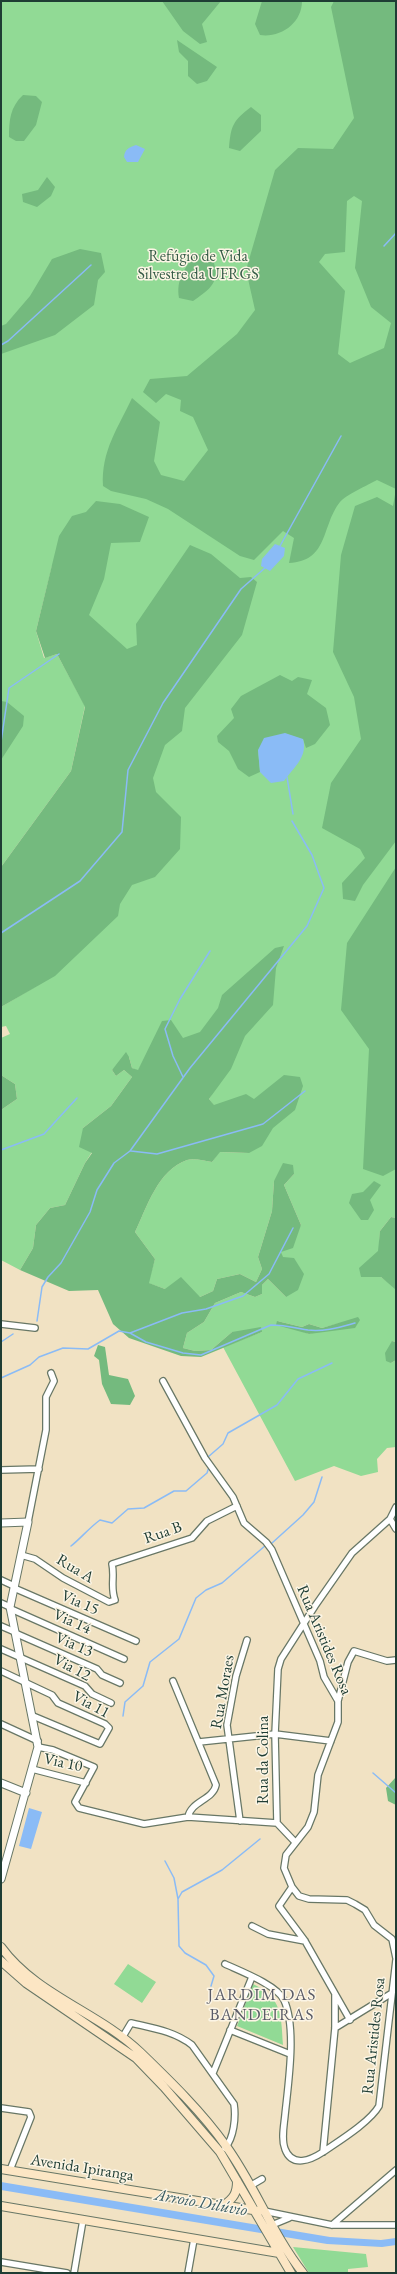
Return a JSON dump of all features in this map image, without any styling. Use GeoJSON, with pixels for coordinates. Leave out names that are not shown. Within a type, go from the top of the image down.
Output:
{"type":"FeatureCollection","features":[{"type":"Feature","properties":{"kind":"main road"},"geometry":{"type":"LineString","coordinates":[[2,1949],[31,1978],[122,2038],[139,2051],[176,2088],[250,2186],[283,2244],[303,2273]]}},
{"type":"Feature","properties":{"kind":"main road"},"geometry":{"type":"LineString","coordinates":[[1,1960],[32,1987],[136,2058],[223,2149],[237,2180],[290,2273]]}},
{"type":"Feature","properties":{"kind":"main road","name":"Avenida Ipiranga"},"geometry":{"type":"LineString","coordinates":[[5,2170],[255,2211],[264,2211]]}},
{"type":"Feature","properties":{"kind":"main road"},"geometry":{"type":"LineString","coordinates":[[224,2205],[235,2195],[237,2180]]}},
{"type":"Feature","properties":{"kind":"main road"},"geometry":{"type":"LineString","coordinates":[[1,2206],[279,2253]]}},
{"type":"Feature","properties":{"kind":"street"},"geometry":{"type":"LineString","coordinates":[[1,1324],[35,1328]]}},
{"type":"Feature","properties":{"kind":"street"},"geometry":{"type":"LineString","coordinates":[[1,1879],[26,1793],[38,1744],[10,1608],[46,1430],[46,1397],[54,1381],[51,1373]]}},
{"type":"Feature","properties":{"kind":"street","name":"Rua Aristides Rosa"},"geometry":{"type":"LineString","coordinates":[[163,1381],[205,1458],[237,1506],[244,1522],[266,1542],[272,1550],[320,1662],[324,1677],[338,1701],[338,1722],[318,1775],[314,1812],[308,1827],[286,1855],[284,1868],[292,1887],[299,1896],[309,1899],[347,1900],[365,1910],[374,1925],[392,1939],[396,1959],[379,2106],[372,2115],[323,2152],[308,2161],[293,2159],[285,2148],[283,2138],[290,2054]]}},
{"type":"Feature","properties":{"kind":"street"},"geometry":{"type":"LineString","coordinates":[[1,1470],[39,1469]]}},
{"type":"Feature","properties":{"kind":"street","name":"Rua B"},"geometry":{"type":"LineString","coordinates":[[115,1600],[111,1589],[114,1574],[112,1564],[192,1538],[207,1521],[237,1506]]}},
{"type":"Feature","properties":{"kind":"street","name":"Rua da Colina"},"geometry":{"type":"LineString","coordinates":[[86,1783],[75,1802],[79,1808],[140,1824],[188,1817],[277,1823],[275,1734],[278,1669],[281,1659],[315,1606],[352,1553],[390,1520],[396,1507]]}},
{"type":"Feature","properties":{"kind":"street"},"geometry":{"type":"LineString","coordinates":[[390,1520],[396,1529]]}},
{"type":"Feature","properties":{"kind":"street"},"geometry":{"type":"LineString","coordinates":[[1,1523],[28,1522]]}},
{"type":"Feature","properties":{"kind":"street","name":"Rua A"},"geometry":{"type":"LineString","coordinates":[[21,1555],[35,1560],[105,1602],[115,1600]]}},
{"type":"Feature","properties":{"kind":"street","name":"Via 15"},"geometry":{"type":"LineString","coordinates":[[1,1580],[136,1641]]}},
{"type":"Feature","properties":{"kind":"street","name":"Via 14"},"geometry":{"type":"LineString","coordinates":[[1,1603],[124,1659]]}},
{"type":"Feature","properties":{"kind":"street","name":"Via 13"},"geometry":{"type":"LineString","coordinates":[[1,1626],[97,1669],[101,1674],[120,1683]]}},
{"type":"Feature","properties":{"kind":"street","name":"Rua Moraes"},"geometry":{"type":"LineString","coordinates":[[240,1821],[227,1725],[234,1690],[247,1640]]}},
{"type":"Feature","properties":{"kind":"street","name":"Via 12"},"geometry":{"type":"LineString","coordinates":[[1,1649],[85,1686],[92,1694],[111,1703]]}},
{"type":"Feature","properties":{"kind":"street"},"geometry":{"type":"LineString","coordinates":[[338,1701],[348,1662],[354,1651],[387,1661],[396,1660]]}},
{"type":"Feature","properties":{"kind":"street"},"geometry":{"type":"LineString","coordinates":[[1,1672],[26,1682]]}},
{"type":"Feature","properties":{"kind":"street"},"geometry":{"type":"LineString","coordinates":[[173,1681],[216,1785],[213,1792],[191,1808],[188,1817]]}},
{"type":"Feature","properties":{"kind":"street","name":"Via 11"},"geometry":{"type":"LineString","coordinates":[[26,1682],[52,1695],[58,1703],[105,1724],[109,1728],[100,1744],[33,1716]]}},
{"type":"Feature","properties":{"kind":"street"},"geometry":{"type":"LineString","coordinates":[[1,1724],[38,1744]]}},
{"type":"Feature","properties":{"kind":"street"},"geometry":{"type":"LineString","coordinates":[[199,1742],[275,1734],[331,1741]]}},
{"type":"Feature","properties":{"kind":"street","name":"Via 10"},"geometry":{"type":"LineString","coordinates":[[32,1770],[86,1783],[94,1767],[38,1744]]}},
{"type":"Feature","properties":{"kind":"street"},"geometry":{"type":"LineString","coordinates":[[1,1783],[26,1793]]}},
{"type":"Feature","properties":{"kind":"street"},"geometry":{"type":"LineString","coordinates":[[277,1823],[295,1842]]}},
{"type":"Feature","properties":{"kind":"street"},"geometry":{"type":"LineString","coordinates":[[292,1887],[279,1906],[305,1941],[350,2020]]}},
{"type":"Feature","properties":{"kind":"street"},"geometry":{"type":"LineString","coordinates":[[252,1926],[268,1934],[305,1941]]}},
{"type":"Feature","properties":{"kind":"street"},"geometry":{"type":"LineString","coordinates":[[225,1964],[252,1976],[272,1989],[284,2000],[288,2017],[290,2054],[230,2030]]}},
{"type":"Feature","properties":{"kind":"street"},"geometry":{"type":"LineString","coordinates":[[213,2073],[252,1976]]}},
{"type":"Feature","properties":{"kind":"street"},"geometry":{"type":"LineString","coordinates":[[335,2028],[392,1993]]}},
{"type":"Feature","properties":{"kind":"street"},"geometry":{"type":"LineString","coordinates":[[323,2152],[335,2028],[335,1994]]}},
{"type":"Feature","properties":{"kind":"street"},"geometry":{"type":"LineString","coordinates":[[122,2038],[131,2023],[171,2033],[192,2045],[234,2104],[236,2116],[223,2149]]}},
{"type":"Feature","properties":{"kind":"street","name":"Avenida Ipiranga"},"geometry":{"type":"LineString","coordinates":[[1,2108],[29,2112],[32,2117],[5,2170]]}},
{"type":"Feature","properties":{"kind":"street"},"geometry":{"type":"LineString","coordinates":[[332,2225],[396,2170]]}},
{"type":"Feature","properties":{"kind":"street"},"geometry":{"type":"LineString","coordinates":[[250,2186],[262,2179]]}},
{"type":"Feature","properties":{"kind":"street","name":"Avenida Ipiranga"},"geometry":{"type":"LineString","coordinates":[[264,2211],[332,2225],[396,2225]]}},
{"type":"Feature","properties":{"kind":"street"},"geometry":{"type":"LineString","coordinates":[[273,2226],[282,2219],[291,2217]]}},
{"type":"Feature","properties":{"kind":"street"},"geometry":{"type":"LineString","coordinates":[[74,2273],[83,2220]]}},
{"type":"Feature","properties":{"kind":"street"},"geometry":{"type":"LineString","coordinates":[[188,2273],[194,2239]]}},
{"type":"Feature","properties":{"kind":"street"},"geometry":{"type":"LineString","coordinates":[[1,2262],[67,2273]]}},
{"type":"Feature","properties":{"kind":"green space","name":"Refúgio de Vida Silvestre da UFRGS"},"geometry":{"type":"Polygon","coordinates":[[[1,1],[396,1],[396,1218],[391,1217],[380,1231],[379,1251],[361,1277],[381,1277],[396,1288],[396,1342],[392,1341],[391,1363],[396,1360],[396,1447],[387,1448],[377,1459],[378,1472],[361,1476],[334,1466],[295,1481],[223,1347],[262,1332],[232,1332],[211,1350],[195,1351],[183,1348],[187,1333],[204,1322],[215,1303],[241,1292],[255,1297],[262,1294],[262,1285],[268,1279],[286,1297],[281,1252],[301,1225],[284,1185],[294,1174],[274,1181],[272,1211],[258,1257],[262,1269],[256,1282],[240,1274],[217,1279],[213,1291],[200,1297],[165,1289],[148,1283],[155,1259],[135,1232],[149,1201],[161,1181],[168,1172],[177,1165],[190,1159],[212,1162],[219,1152],[249,1153],[209,1099],[212,1094],[147,1054],[138,1071],[132,1068],[129,1057],[112,1070],[116,1076],[124,1070],[132,1077],[111,1106],[83,1128],[92,1152],[85,1163],[65,1205],[50,1208],[36,1225],[33,1248],[20,1270],[1,1260],[1,1110],[17,1099],[15,1084],[1,1075],[1,1038],[10,1034],[6,1026],[1,1027],[1,1007],[38,985],[122,832],[83,618],[52,566],[36,631],[44,658],[57,654],[85,706],[71,771],[1,867],[1,1]],[[277,1321],[309,1334],[340,1323],[322,1328],[309,1324],[302,1327],[277,1321]]]}},
{"type":"Feature","properties":{"kind":"green space"},"geometry":{"type":"Polygon","coordinates":[[[162,1],[221,1],[202,24],[207,42],[200,44],[183,31],[162,1]]]}},
{"type":"Feature","properties":{"kind":"green space"},"geometry":{"type":"Polygon","coordinates":[[[262,1],[302,1],[298,16],[289,27],[275,34],[260,35],[255,24],[262,1]]]}},
{"type":"Feature","properties":{"kind":"green space"},"geometry":{"type":"Polygon","coordinates":[[[334,1],[396,1],[396,489],[377,480],[343,499],[334,511],[318,549],[311,556],[302,561],[289,563],[294,538],[283,531],[254,560],[240,556],[168,509],[146,499],[111,491],[103,486],[103,473],[112,440],[132,398],[160,422],[154,461],[161,475],[184,481],[208,450],[193,417],[180,411],[181,400],[166,394],[156,403],[143,392],[150,379],[187,376],[237,334],[255,310],[246,270],[275,170],[298,148],[333,149],[354,118],[331,7],[334,1]],[[354,196],[347,201],[345,252],[325,254],[319,262],[345,291],[338,354],[350,363],[384,348],[391,323],[371,307],[355,268],[362,201],[354,196]]]}},
{"type":"Feature","properties":{"kind":"green space"},"geometry":{"type":"Polygon","coordinates":[[[177,40],[217,67],[207,81],[197,84],[188,76],[188,61],[179,52],[177,40]]]}},
{"type":"Feature","properties":{"kind":"green space"},"geometry":{"type":"Polygon","coordinates":[[[23,95],[36,96],[42,102],[36,125],[24,141],[16,141],[9,137],[9,125],[15,104],[23,95]]]}},
{"type":"Feature","properties":{"kind":"green space"},"geometry":{"type":"Polygon","coordinates":[[[251,107],[261,115],[261,131],[240,151],[229,148],[234,124],[240,116],[251,107]]]}},
{"type":"Feature","properties":{"kind":"green space"},"geometry":{"type":"Polygon","coordinates":[[[47,177],[55,187],[51,196],[37,207],[23,202],[22,194],[38,190],[47,177]]]}},
{"type":"Feature","properties":{"kind":"green space"},"geometry":{"type":"Polygon","coordinates":[[[80,249],[101,253],[105,272],[98,280],[94,305],[55,335],[1,354],[1,326],[6,324],[30,296],[52,259],[80,249]]]}},
{"type":"Feature","properties":{"kind":"green space"},"geometry":{"type":"Polygon","coordinates":[[[211,252],[214,262],[215,276],[211,286],[207,291],[193,301],[179,298],[178,292],[180,280],[184,270],[194,255],[211,252]]]}},
{"type":"Feature","properties":{"kind":"green space"},"geometry":{"type":"Polygon","coordinates":[[[396,489],[396,841],[363,885],[355,901],[343,899],[342,883],[365,858],[360,849],[322,828],[331,783],[361,739],[354,697],[333,652],[341,555],[355,506],[377,497],[393,506],[396,489]]]}},
{"type":"Feature","properties":{"kind":"green space"},"geometry":{"type":"Polygon","coordinates":[[[96,501],[120,504],[149,517],[140,542],[111,543],[104,579],[89,615],[127,649],[137,645],[136,624],[190,545],[211,554],[240,578],[251,577],[257,582],[242,635],[185,708],[182,731],[165,745],[153,778],[156,792],[181,817],[180,849],[155,877],[132,885],[120,904],[118,916],[55,976],[1,1007],[1,867],[71,771],[85,707],[57,654],[45,658],[36,631],[59,536],[72,516],[86,512],[96,501]]]}},
{"type":"Feature","properties":{"kind":"green space"},"geometry":{"type":"Polygon","coordinates":[[[280,675],[292,681],[298,677],[312,680],[307,694],[326,708],[330,725],[315,744],[306,748],[303,739],[258,750],[260,772],[249,777],[238,769],[229,751],[218,742],[217,736],[234,718],[231,709],[241,696],[280,675]]]}},
{"type":"Feature","properties":{"kind":"green space"},"geometry":{"type":"Polygon","coordinates":[[[1,701],[7,702],[24,716],[23,726],[1,760],[1,701]]]}},
{"type":"Feature","properties":{"kind":"green space"},"geometry":{"type":"Polygon","coordinates":[[[396,867],[396,1169],[383,1176],[363,1169],[369,1049],[341,1010],[347,943],[396,867]]]}},
{"type":"Feature","properties":{"kind":"green space"},"geometry":{"type":"Polygon","coordinates":[[[284,946],[276,968],[273,1005],[245,1036],[231,1069],[209,1099],[214,1105],[246,1094],[254,1099],[284,1075],[300,1077],[303,1086],[295,1110],[273,1128],[262,1146],[249,1153],[220,1152],[212,1162],[190,1159],[177,1165],[168,1172],[155,1190],[135,1232],[155,1259],[149,1283],[165,1289],[181,1277],[200,1297],[213,1291],[217,1279],[240,1274],[256,1282],[262,1269],[258,1257],[272,1211],[274,1181],[283,1163],[293,1165],[294,1174],[284,1185],[301,1225],[293,1248],[281,1252],[283,1257],[294,1258],[304,1274],[298,1290],[286,1297],[268,1279],[262,1285],[262,1294],[255,1297],[241,1292],[215,1303],[204,1322],[187,1333],[183,1348],[195,1351],[211,1350],[232,1332],[261,1327],[262,1332],[201,1357],[181,1356],[129,1338],[113,1324],[98,1290],[69,1291],[20,1270],[33,1248],[36,1225],[50,1208],[65,1205],[85,1163],[92,1153],[79,1147],[83,1128],[111,1106],[132,1077],[124,1070],[116,1076],[112,1070],[126,1052],[132,1068],[138,1070],[162,1021],[171,1020],[183,1038],[200,1032],[218,1008],[222,995],[275,948],[284,946]]]}},
{"type":"Feature","properties":{"kind":"green space"},"geometry":{"type":"Polygon","coordinates":[[[1,1075],[15,1084],[17,1099],[1,1110],[1,1075]]]}},
{"type":"Feature","properties":{"kind":"green space"},"geometry":{"type":"Polygon","coordinates":[[[374,1181],[381,1185],[370,1200],[374,1210],[368,1220],[361,1220],[349,1203],[352,1194],[363,1192],[374,1181]]]}},
{"type":"Feature","properties":{"kind":"green space"},"geometry":{"type":"Polygon","coordinates":[[[391,1217],[396,1218],[395,1289],[381,1277],[361,1277],[359,1268],[378,1251],[380,1231],[391,1217]]]}},
{"type":"Feature","properties":{"kind":"green space"},"geometry":{"type":"Polygon","coordinates":[[[358,1317],[360,1320],[355,1328],[309,1334],[276,1325],[277,1321],[302,1327],[309,1324],[322,1328],[358,1317]]]}},
{"type":"Feature","properties":{"kind":"green space"},"geometry":{"type":"Polygon","coordinates":[[[392,1341],[396,1342],[396,1360],[391,1363],[386,1361],[385,1353],[392,1341]]]}},
{"type":"Feature","properties":{"kind":"green space"},"geometry":{"type":"Polygon","coordinates":[[[98,1345],[105,1347],[109,1375],[128,1379],[135,1396],[130,1405],[111,1404],[102,1384],[99,1360],[94,1356],[98,1345]]]}},
{"type":"Feature","properties":{"kind":"green space"},"geometry":{"type":"Polygon","coordinates":[[[396,1777],[396,1805],[388,1801],[386,1788],[396,1777]]]}},
{"type":"Feature","properties":{"kind":"green space"},"geometry":{"type":"Polygon","coordinates":[[[128,1964],[156,1982],[142,2003],[114,1984],[128,1964]]]}},
{"type":"Feature","properties":{"kind":"green space"},"geometry":{"type":"Polygon","coordinates":[[[253,1984],[263,1989],[275,2002],[281,2017],[283,2045],[237,2026],[253,1984]]]}},
{"type":"Feature","properties":{"kind":"green space"},"geometry":{"type":"Polygon","coordinates":[[[293,2247],[366,2254],[368,2267],[348,2269],[348,2273],[309,2273],[293,2247]]]}},
{"type":"Feature","properties":{"kind":"water"},"geometry":{"type":"Polygon","coordinates":[[[136,145],[145,149],[138,162],[127,162],[124,157],[126,150],[136,145]]]}},
{"type":"Feature","properties":{"kind":"water"},"geometry":{"type":"Polygon","coordinates":[[[275,544],[285,548],[284,556],[270,571],[261,566],[262,559],[275,544]]]}},
{"type":"Feature","properties":{"kind":"water"},"geometry":{"type":"Polygon","coordinates":[[[285,733],[303,739],[304,751],[299,762],[284,781],[271,783],[260,772],[258,750],[264,738],[285,733]]]}},
{"type":"Feature","properties":{"kind":"water"},"geometry":{"type":"Polygon","coordinates":[[[29,1808],[42,1812],[31,1849],[19,1846],[29,1808]]]}},
{"type":"Feature","properties":{"kind":"water","name":"Arroio Dilúvio"},"geometry":{"type":"Polygon","coordinates":[[[1,2182],[330,2237],[381,2240],[396,2238],[396,2245],[382,2247],[327,2244],[1,2190],[1,2182]]]}},
{"type":"Feature","properties":{"kind":"waterway"},"geometry":{"type":"LineString","coordinates":[[384,246],[396,233]]}},
{"type":"Feature","properties":{"kind":"waterway"},"geometry":{"type":"LineString","coordinates":[[1,345],[8,341],[91,265]]}},
{"type":"Feature","properties":{"kind":"waterway"},"geometry":{"type":"LineString","coordinates":[[280,546],[341,436]]}},
{"type":"Feature","properties":{"kind":"waterway"},"geometry":{"type":"LineString","coordinates":[[1,933],[80,881],[122,832],[128,770],[163,703],[241,589],[266,567]]}},
{"type":"Feature","properties":{"kind":"waterway"},"geometry":{"type":"LineString","coordinates":[[1,742],[9,688],[59,654]]}},
{"type":"Feature","properties":{"kind":"waterway"},"geometry":{"type":"LineString","coordinates":[[287,777],[293,814]]}},
{"type":"Feature","properties":{"kind":"waterway"},"geometry":{"type":"LineString","coordinates":[[37,1321],[42,1287],[48,1277],[61,1263],[90,1212],[97,1190],[114,1163],[130,1151],[190,1068],[307,926],[324,888],[312,855],[292,821]]}},
{"type":"Feature","properties":{"kind":"waterway"},"geometry":{"type":"LineString","coordinates":[[183,1077],[173,1056],[165,1029],[180,999],[210,951]]}},
{"type":"Feature","properties":{"kind":"waterway"},"geometry":{"type":"LineString","coordinates":[[131,1151],[157,1154],[263,1124],[305,1091]]}},
{"type":"Feature","properties":{"kind":"waterway"},"geometry":{"type":"LineString","coordinates":[[1,1150],[44,1134],[77,1098]]}},
{"type":"Feature","properties":{"kind":"waterway"},"geometry":{"type":"LineString","coordinates":[[130,1333],[182,1313],[206,1309],[243,1296],[269,1274],[293,1228]]}},
{"type":"Feature","properties":{"kind":"waterway"},"geometry":{"type":"LineString","coordinates":[[1,1378],[30,1365],[39,1357],[63,1348],[88,1349],[119,1331],[130,1333],[146,1342],[183,1353],[201,1355],[271,1325],[308,1330],[320,1330],[332,1329],[355,1323]]}},
{"type":"Feature","properties":{"kind":"waterway"},"geometry":{"type":"LineString","coordinates":[[1,1342],[13,1334]]}},
{"type":"Feature","properties":{"kind":"waterway"},"geometry":{"type":"LineString","coordinates":[[208,1459],[208,1457],[223,1444],[228,1433],[277,1405],[298,1379],[332,1363]]}},
{"type":"Feature","properties":{"kind":"waterway"},"geometry":{"type":"LineString","coordinates":[[71,1546],[100,1520],[112,1523],[128,1509],[144,1508],[174,1491],[186,1491],[207,1473],[209,1467]]}},
{"type":"Feature","properties":{"kind":"waterway"},"geometry":{"type":"LineString","coordinates":[[272,1543],[303,1515],[314,1502],[322,1477]]}},
{"type":"Feature","properties":{"kind":"waterway"},"geometry":{"type":"LineString","coordinates":[[123,1716],[125,1702],[143,1686],[150,1662],[179,1639],[196,1598],[206,1590],[222,1583],[266,1545]]}},
{"type":"Feature","properties":{"kind":"waterway"},"geometry":{"type":"LineString","coordinates":[[373,1773],[396,1793]]}},
{"type":"Feature","properties":{"kind":"waterway"},"geometry":{"type":"LineString","coordinates":[[211,1986],[214,1976],[206,1965],[185,1953],[179,1946],[178,1899],[182,1892],[222,1870],[260,1839]]}},
{"type":"Feature","properties":{"kind":"waterway"},"geometry":{"type":"LineString","coordinates":[[165,1861],[174,1878],[178,1899]]}},
{"type":"Feature","properties":{"kind":"district","name":"JARDIM DAS BANDEIRAS"},"geometry":{"type":"Point","coordinates":[262,2005]}}]}
